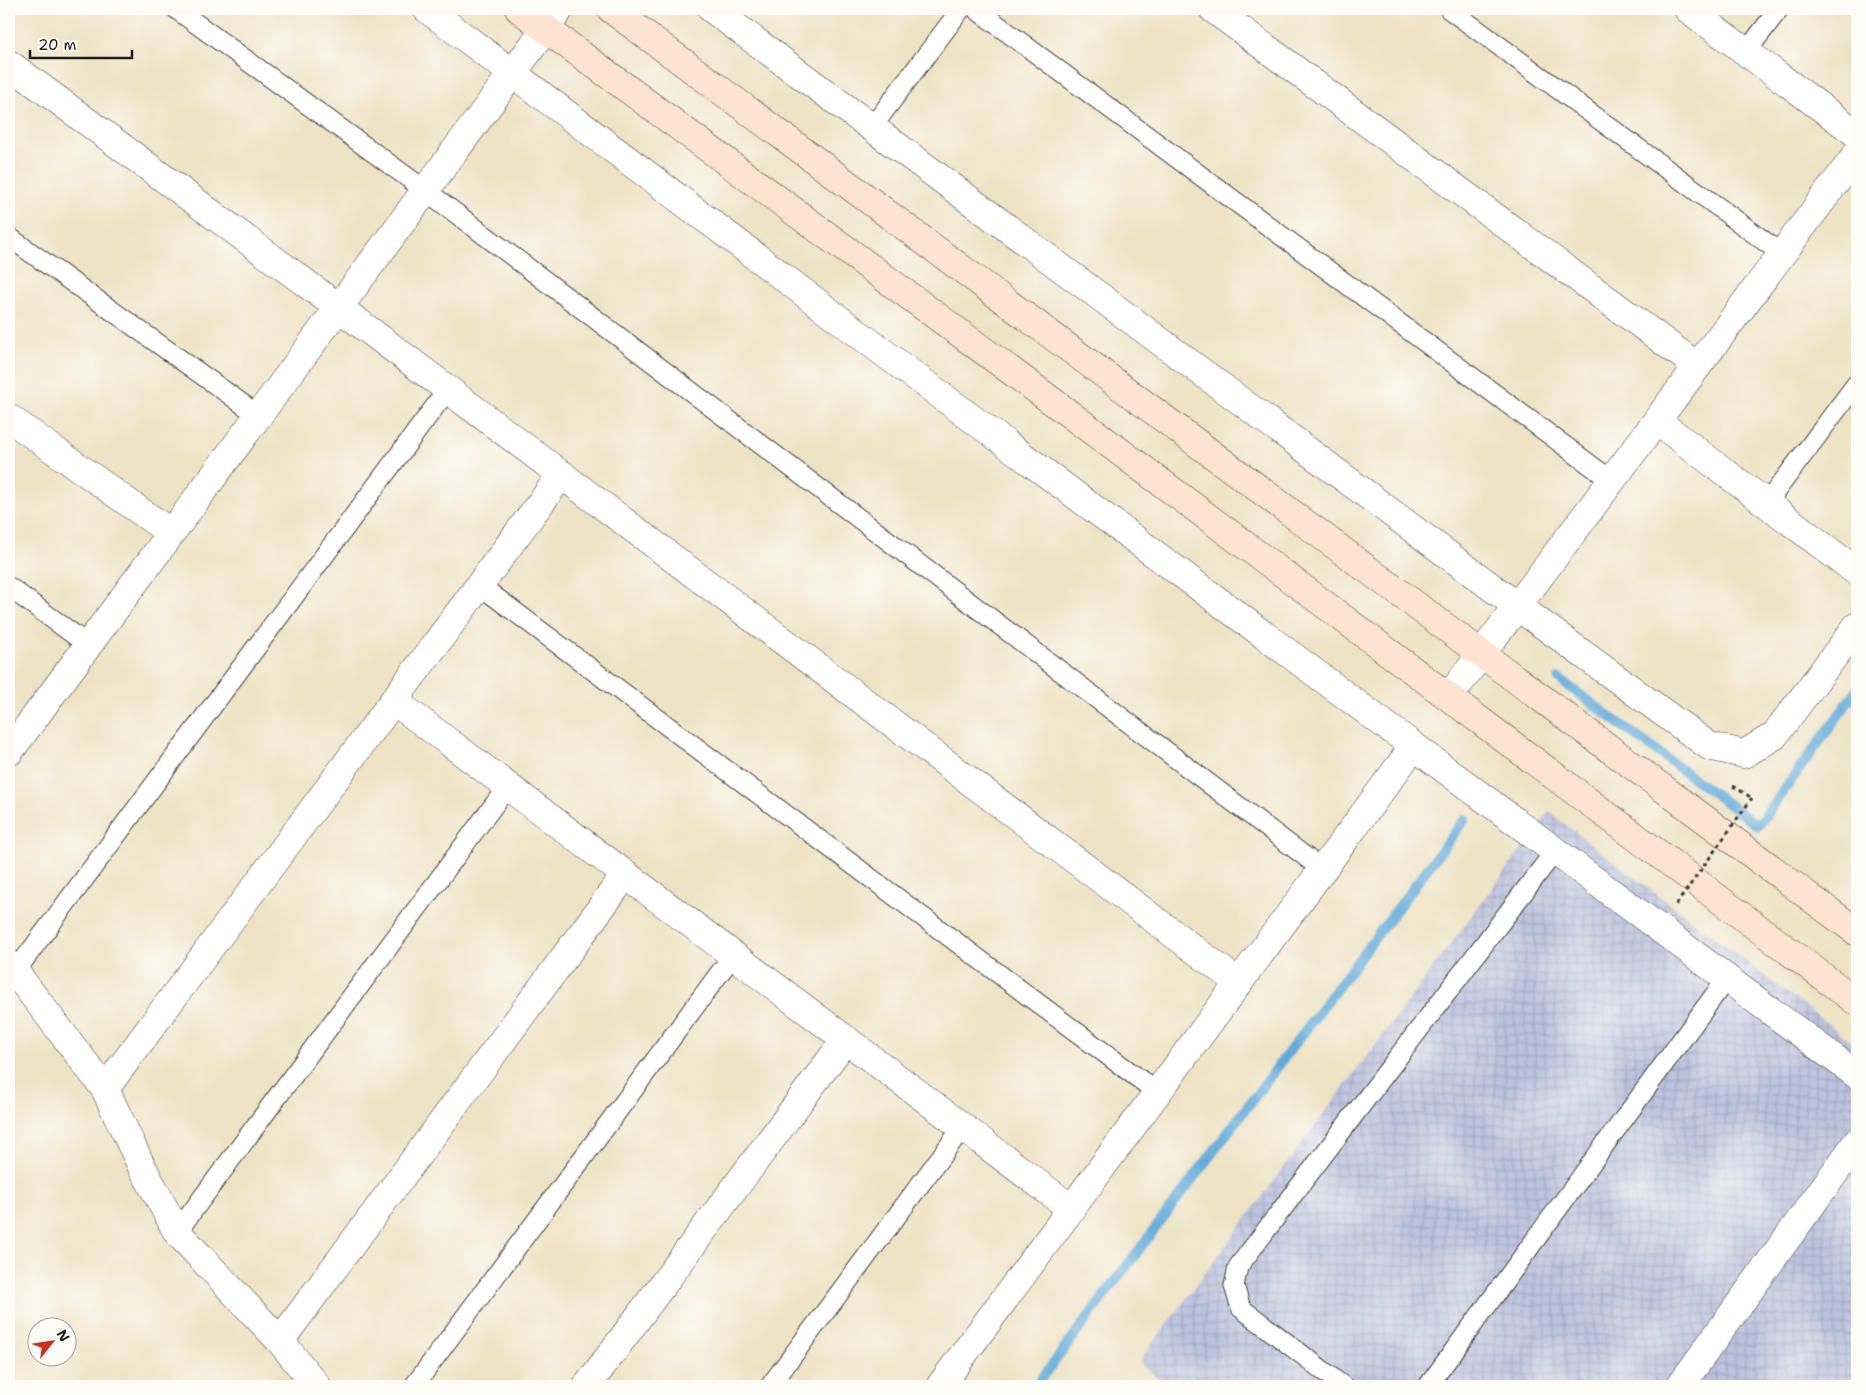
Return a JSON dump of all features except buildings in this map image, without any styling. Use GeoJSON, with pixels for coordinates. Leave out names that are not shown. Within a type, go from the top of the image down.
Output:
{"type":"FeatureCollection","features":[{"type":"Feature","properties":{"kind":"street"},"geometry":{"type":"LineString","coordinates":[[426,9],[896,362],[1857,1075]]}},
{"type":"Feature","properties":{"kind":"street"},"geometry":{"type":"LineString","coordinates":[[519,9],[552,18],[1060,407],[1857,1002]]}},
{"type":"Feature","properties":{"kind":"street"},"geometry":{"type":"LineString","coordinates":[[611,9],[989,291],[1482,653],[1857,932]]}},
{"type":"Feature","properties":{"kind":"street"},"geometry":{"type":"LineString","coordinates":[[712,9],[1517,606],[1709,746],[1744,754],[1774,736],[1857,626]]}},
{"type":"Feature","properties":{"kind":"street"},"geometry":{"type":"LineString","coordinates":[[1213,9],[1697,366]]}},
{"type":"Feature","properties":{"kind":"street"},"geometry":{"type":"LineString","coordinates":[[1688,9],[1857,134]]}},
{"type":"Feature","properties":{"kind":"street"},"geometry":{"type":"LineString","coordinates":[[9,752],[552,18]]}},
{"type":"Feature","properties":{"kind":"street"},"geometry":{"type":"LineString","coordinates":[[9,64],[562,474],[1240,982]]}},
{"type":"Feature","properties":{"kind":"street"},"geometry":{"type":"LineString","coordinates":[[1449,697],[1857,154]]}},
{"type":"Feature","properties":{"kind":"street"},"geometry":{"type":"LineString","coordinates":[[9,418],[171,533]]}},
{"type":"Feature","properties":{"kind":"street"},"geometry":{"type":"LineString","coordinates":[[1656,421],[1857,572]]}},
{"type":"Feature","properties":{"kind":"street"},"geometry":{"type":"LineString","coordinates":[[105,1089],[562,474]]}},
{"type":"Feature","properties":{"kind":"street"},"geometry":{"type":"LineString","coordinates":[[394,700],[1072,1209]]}},
{"type":"Feature","properties":{"kind":"street"},"geometry":{"type":"LineString","coordinates":[[940,1386],[1414,746]]}},
{"type":"Feature","properties":{"kind":"street"},"geometry":{"type":"LineString","coordinates":[[280,1340],[626,874]]}},
{"type":"Feature","properties":{"kind":"street"},"geometry":{"type":"LineString","coordinates":[[12,968],[105,1089],[140,1163],[177,1232],[280,1340],[317,1386]]}},
{"type":"Feature","properties":{"kind":"street"},"geometry":{"type":"LineString","coordinates":[[587,1386],[846,1039]]}},
{"type":"Feature","properties":{"kind":"street"},"geometry":{"type":"LineString","coordinates":[[1680,1386],[1857,1142]]}},
{"type":"Feature","properties":{"kind":"lane"},"geometry":{"type":"LineString","coordinates":[[176,9],[425,190],[1323,870]]}},
{"type":"Feature","properties":{"kind":"lane"},"geometry":{"type":"LineString","coordinates":[[872,127],[961,9]]}},
{"type":"Feature","properties":{"kind":"lane"},"geometry":{"type":"LineString","coordinates":[[976,9],[1612,480]]}},
{"type":"Feature","properties":{"kind":"lane"},"geometry":{"type":"LineString","coordinates":[[1449,9],[1782,254]]}},
{"type":"Feature","properties":{"kind":"lane"},"geometry":{"type":"LineString","coordinates":[[1746,52],[1779,9]]}},
{"type":"Feature","properties":{"kind":"lane"},"geometry":{"type":"LineString","coordinates":[[9,238],[258,415]]}},
{"type":"Feature","properties":{"kind":"lane"},"geometry":{"type":"LineString","coordinates":[[1766,504],[1857,383]]}},
{"type":"Feature","properties":{"kind":"lane"},"geometry":{"type":"LineString","coordinates":[[12,968],[448,389]]}},
{"type":"Feature","properties":{"kind":"lane"},"geometry":{"type":"LineString","coordinates":[[479,585],[1158,1093]]}},
{"type":"Feature","properties":{"kind":"lane"},"geometry":{"type":"LineString","coordinates":[[9,588],[88,645]]}},
{"type":"Feature","properties":{"kind":"lane"},"geometry":{"type":"LineString","coordinates":[[177,1232],[508,786]]}},
{"type":"Feature","properties":{"kind":"lane"},"geometry":{"type":"LineString","coordinates":[[1343,1386],[1241,1308],[1234,1286],[1238,1267],[1555,851]]}},
{"type":"Feature","properties":{"kind":"lane"},"geometry":{"type":"LineString","coordinates":[[414,1386],[733,955]]}},
{"type":"Feature","properties":{"kind":"lane"},"geometry":{"type":"LineString","coordinates":[[1428,1386],[1727,978]]}},
{"type":"Feature","properties":{"kind":"lane"},"geometry":{"type":"LineString","coordinates":[[770,1386],[962,1126]]}},
{"type":"Feature","properties":{"kind":"path"},"geometry":{"type":"LineString","coordinates":[[1676,905],[1752,798]]}},
{"type":"Feature","properties":{"kind":"shaded area"},"geometry":{"type":"Polygon","coordinates":[[[1549,812],[1857,1046],[1857,1386],[1167,1386],[1139,1362],[1549,812]]]}},
{"type":"Feature","properties":{"kind":"waterway"},"geometry":{"type":"LineString","coordinates":[[1559,679],[1758,826],[1857,690]]}},
{"type":"Feature","properties":{"kind":"waterway"},"geometry":{"type":"LineString","coordinates":[[1036,1386],[1465,819]]}}]}
